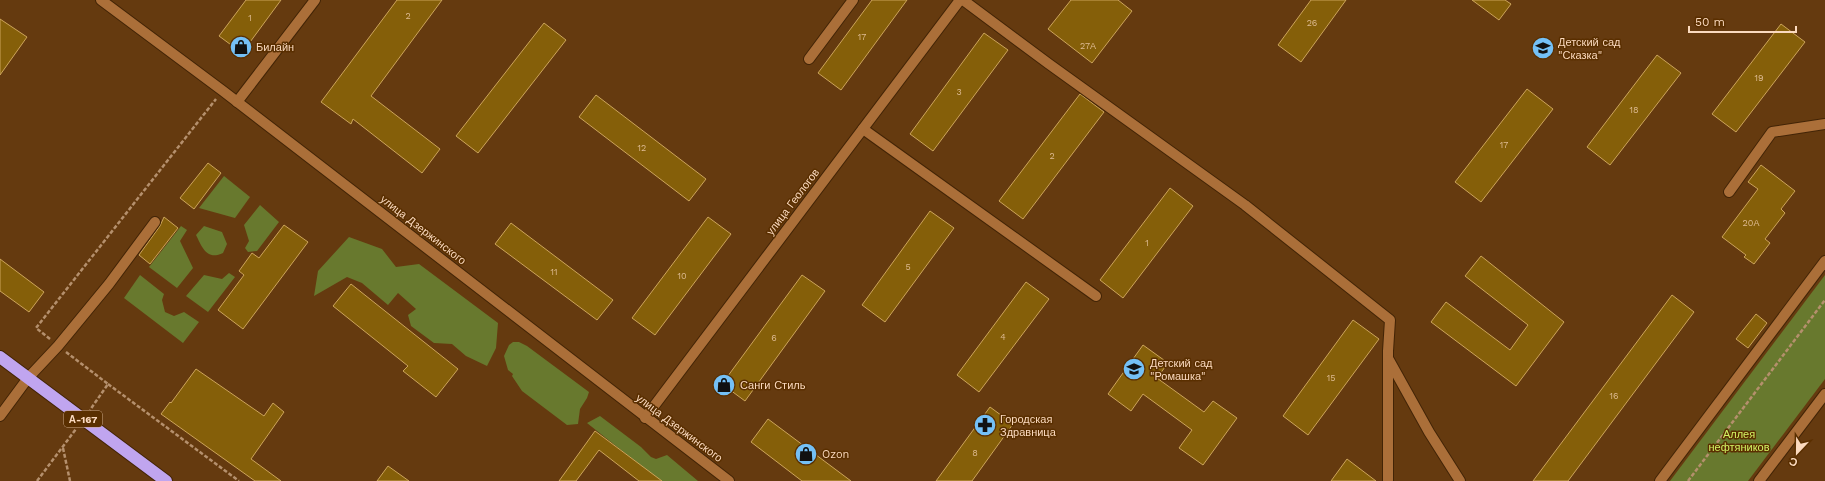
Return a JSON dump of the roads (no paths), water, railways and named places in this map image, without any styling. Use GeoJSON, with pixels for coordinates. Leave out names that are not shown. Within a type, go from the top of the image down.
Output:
{"type":"FeatureCollection","features":[{"type":"Feature","properties":{"kind":"highway","name":"А-167"},"geometry":{"type":"LineString","coordinates":[[0,357],[166,481]]}},
{"type":"Feature","properties":{"kind":"street"},"geometry":{"type":"LineString","coordinates":[[237,102],[315,0]]}},
{"type":"Feature","properties":{"kind":"street"},"geometry":{"type":"LineString","coordinates":[[809,59],[853,0]]}},
{"type":"Feature","properties":{"kind":"street"},"geometry":{"type":"LineString","coordinates":[[962,0],[1245,204],[1390,320],[1388,359],[1388,481]]}},
{"type":"Feature","properties":{"kind":"street","name":"улица Геологов"},"geometry":{"type":"LineString","coordinates":[[646,418],[962,0]]}},
{"type":"Feature","properties":{"kind":"street","name":"улица Дзержинского"},"geometry":{"type":"LineString","coordinates":[[108,2],[729,481]]}},
{"type":"Feature","properties":{"kind":"street"},"geometry":{"type":"LineString","coordinates":[[1729,192],[1772,132],[1825,124]]}},
{"type":"Feature","properties":{"kind":"street"},"geometry":{"type":"LineString","coordinates":[[863,129],[1096,296]]}},
{"type":"Feature","properties":{"kind":"street"},"geometry":{"type":"LineString","coordinates":[[0,416],[28,378],[58,346],[109,284],[155,222]]}},
{"type":"Feature","properties":{"kind":"street"},"geometry":{"type":"LineString","coordinates":[[1660,481],[1825,261]]}},
{"type":"Feature","properties":{"kind":"street"},"geometry":{"type":"LineString","coordinates":[[1388,359],[1429,432],[1460,481]]}},
{"type":"Feature","properties":{"kind":"street"},"geometry":{"type":"LineString","coordinates":[[1759,481],[1825,394]]}},
{"type":"Feature","properties":{"kind":"place","name":"Билайн"},"geometry":{"type":"Point","coordinates":[241,47]}},
{"type":"Feature","properties":{"kind":"place","name":"Детский сад \"Сказка\""},"geometry":{"type":"Point","coordinates":[1543,48]}},
{"type":"Feature","properties":{"kind":"place","name":"Детский сад \"Ромашка\""},"geometry":{"type":"Point","coordinates":[1134,369]}},
{"type":"Feature","properties":{"kind":"place","name":"Санги Стиль"},"geometry":{"type":"Point","coordinates":[724,385]}},
{"type":"Feature","properties":{"kind":"place","name":"Городская Здравница"},"geometry":{"type":"Point","coordinates":[985,425]}},
{"type":"Feature","properties":{"kind":"place","name":"Ozon"},"geometry":{"type":"Point","coordinates":[806,454]}},
{"type":"Feature","properties":{"kind":"park label","name":"Аллея нефтяников"},"geometry":{"type":"Point","coordinates":[1739,440]}}]}
